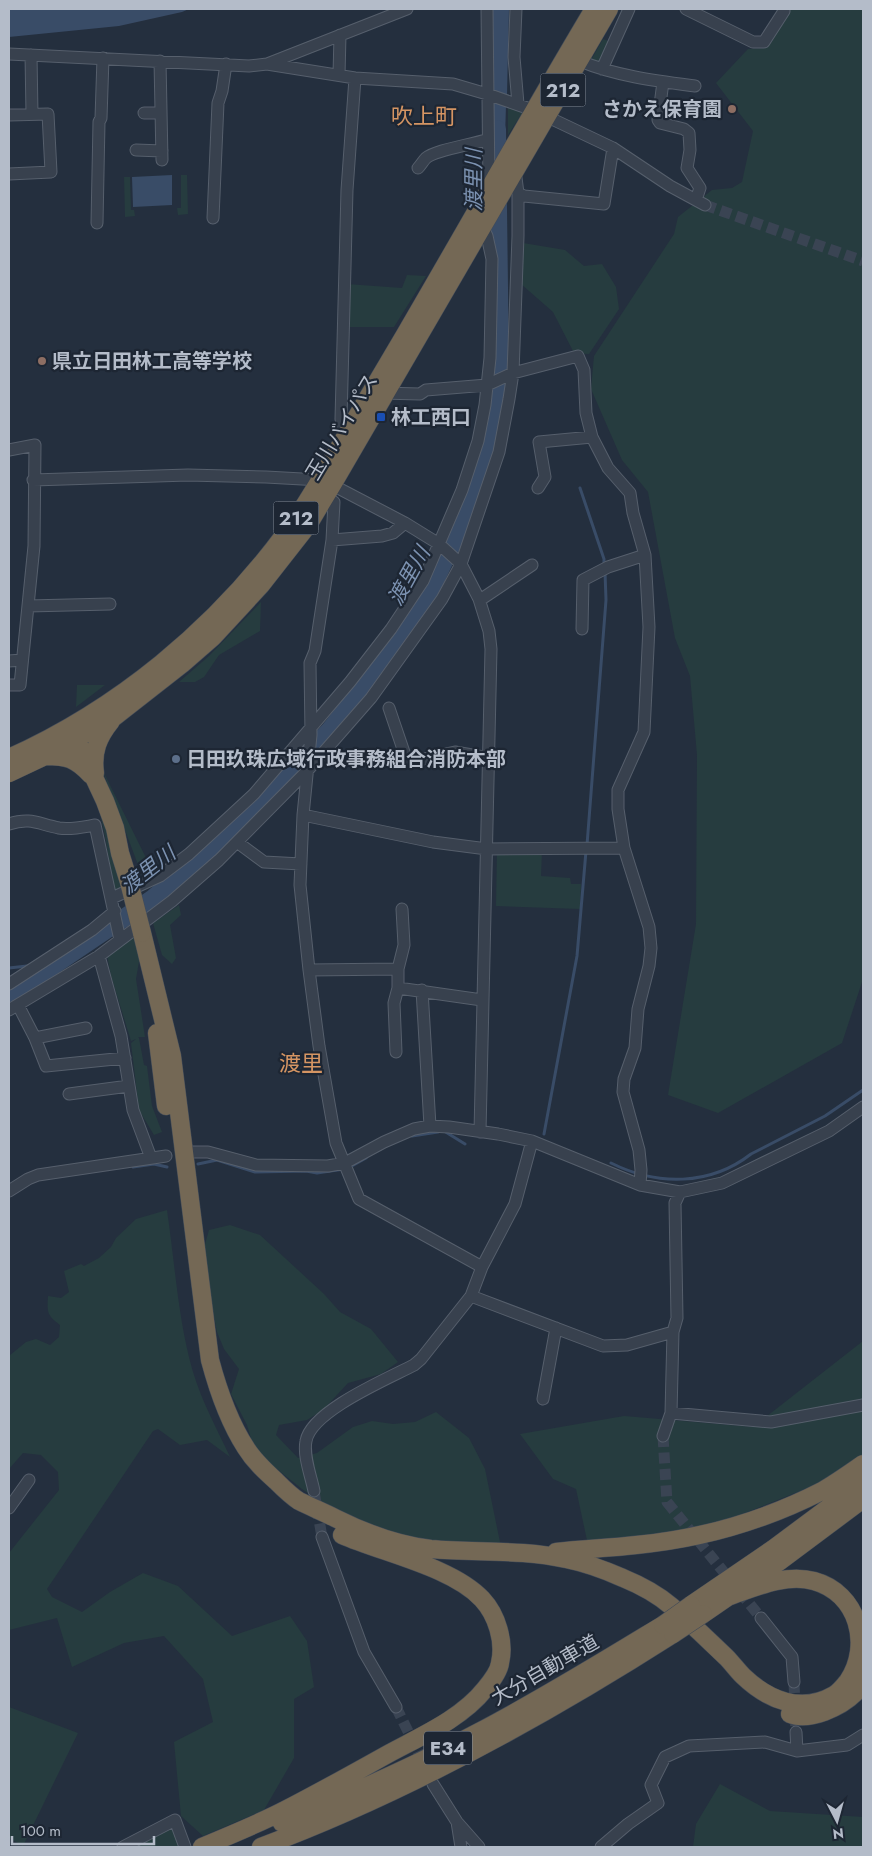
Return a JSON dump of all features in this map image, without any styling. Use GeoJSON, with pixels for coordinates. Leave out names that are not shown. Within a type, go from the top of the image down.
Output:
{"type":"FeatureCollection","features":[{"type":"Feature","properties":{"kind":"highway","name":"玉川バイパス"},"geometry":{"type":"LineString","coordinates":[[481,221],[489,191],[533,110],[594,9]]}},
{"type":"Feature","properties":{"kind":"highway","name":"玉川バイパス"},"geometry":{"type":"LineString","coordinates":[[9,758],[113,718],[213,637],[239,610],[287,552],[308,524],[329,489],[379,393],[481,221],[515,170],[533,110],[580,61],[609,9]]}},
{"type":"Feature","properties":{"kind":"highway","name":"玉川バイパス"},"geometry":{"type":"LineString","coordinates":[[9,773],[44,756],[184,645],[207,623],[257,570],[285,534],[329,489],[346,434],[379,393]]}},
{"type":"Feature","properties":{"kind":"highway"},"geometry":{"type":"LineString","coordinates":[[96,780],[94,754],[102,732],[113,718]]}},
{"type":"Feature","properties":{"kind":"highway"},"geometry":{"type":"LineString","coordinates":[[74,733],[96,780],[115,828],[172,1056],[210,1360],[216,1385],[245,1447],[258,1465],[297,1500],[357,1529],[404,1545],[432,1549],[533,1554],[564,1558],[592,1566],[636,1584],[658,1596],[721,1652],[744,1676],[767,1694],[783,1702],[800,1705],[818,1702],[836,1694],[853,1674],[858,1662],[861,1644],[861,1624],[853,1608],[839,1593],[814,1581],[797,1579],[776,1580],[727,1596]]}},
{"type":"Feature","properties":{"kind":"highway"},"geometry":{"type":"LineString","coordinates":[[44,756],[61,756],[72,759],[82,765],[96,780]]}},
{"type":"Feature","properties":{"kind":"highway"},"geometry":{"type":"LineString","coordinates":[[148,955],[201,1366],[209,1392],[222,1420],[246,1463],[302,1515],[364,1544],[404,1558],[466,1585],[483,1601],[492,1614],[498,1626],[501,1648],[500,1664],[486,1688],[472,1703],[435,1728],[284,1811],[202,1847]]}},
{"type":"Feature","properties":{"kind":"highway"},"geometry":{"type":"LineString","coordinates":[[533,1554],[638,1545],[707,1533],[737,1525],[784,1508],[823,1490],[863,1464]]}},
{"type":"Feature","properties":{"kind":"highway","name":"大分自動車道"},"geometry":{"type":"LineString","coordinates":[[261,1847],[348,1811],[493,1741],[543,1714],[697,1609],[772,1549],[863,1482]]}},
{"type":"Feature","properties":{"kind":"highway","name":"大分自動車道"},"geometry":{"type":"LineString","coordinates":[[697,1609],[727,1596],[780,1561],[863,1500]]}},
{"type":"Feature","properties":{"kind":"highway"},"geometry":{"type":"LineString","coordinates":[[404,1558],[530,1564],[570,1569],[595,1575],[632,1591],[665,1610],[707,1647],[747,1690],[766,1705],[794,1716],[819,1715],[838,1706],[854,1694],[863,1680]]}},
{"type":"Feature","properties":{"kind":"highway","name":"大分自動車道"},"geometry":{"type":"LineString","coordinates":[[222,1847],[342,1798],[478,1733],[668,1630]]}},
{"type":"Feature","properties":{"kind":"street"},"geometry":{"type":"LineString","coordinates":[[267,64],[407,9]]}},
{"type":"Feature","properties":{"kind":"street"},"geometry":{"type":"LineString","coordinates":[[487,9],[489,191]]}},
{"type":"Feature","properties":{"kind":"street"},"geometry":{"type":"LineString","coordinates":[[516,9],[514,57],[533,110]]}},
{"type":"Feature","properties":{"kind":"street"},"geometry":{"type":"LineString","coordinates":[[602,69],[629,9]]}},
{"type":"Feature","properties":{"kind":"street"},"geometry":{"type":"LineString","coordinates":[[686,9],[753,42],[764,42],[784,11],[783,9]]}},
{"type":"Feature","properties":{"kind":"street"},"geometry":{"type":"LineString","coordinates":[[340,35],[340,75]]}},
{"type":"Feature","properties":{"kind":"street"},"geometry":{"type":"LineString","coordinates":[[9,54],[248,66],[267,64],[355,78],[453,84],[533,110],[613,148],[670,186],[701,202],[700,188],[687,168],[690,133],[684,129],[660,123],[658,120],[663,82]]}},
{"type":"Feature","properties":{"kind":"street"},"geometry":{"type":"LineString","coordinates":[[31,55],[32,114]]}},
{"type":"Feature","properties":{"kind":"street"},"geometry":{"type":"LineString","coordinates":[[98,223],[99,122],[102,118],[103,58]]}},
{"type":"Feature","properties":{"kind":"street"},"geometry":{"type":"LineString","coordinates":[[136,150],[162,155],[160,61]]}},
{"type":"Feature","properties":{"kind":"street"},"geometry":{"type":"LineString","coordinates":[[580,61],[602,69],[663,82],[695,86]]}},
{"type":"Feature","properties":{"kind":"street"},"geometry":{"type":"LineString","coordinates":[[212,218],[218,104],[226,64]]}},
{"type":"Feature","properties":{"kind":"street"},"geometry":{"type":"LineString","coordinates":[[346,434],[341,419],[347,190],[355,78]]}},
{"type":"Feature","properties":{"kind":"street"},"geometry":{"type":"LineString","coordinates":[[144,113],[161,113]]}},
{"type":"Feature","properties":{"kind":"street"},"geometry":{"type":"LineString","coordinates":[[9,115],[48,114],[51,172],[9,174]]}},
{"type":"Feature","properties":{"kind":"street"},"geometry":{"type":"LineString","coordinates":[[418,168],[426,158],[435,154],[488,139]]}},
{"type":"Feature","properties":{"kind":"street"},"geometry":{"type":"LineString","coordinates":[[518,193],[524,196],[604,204],[613,148]]}},
{"type":"Feature","properties":{"kind":"street"},"geometry":{"type":"LineString","coordinates":[[125,1058],[46,1066],[35,1038],[13,1008],[99,956],[172,902],[219,860],[308,770],[371,698],[442,599],[461,564],[499,452],[513,373],[518,193],[515,170]]}},
{"type":"Feature","properties":{"kind":"street"},"geometry":{"type":"LineString","coordinates":[[112,898],[155,879],[189,854],[254,794],[311,732],[391,629],[423,581],[470,469],[485,405],[490,358],[492,259],[487,236],[481,221]]}},
{"type":"Feature","properties":{"kind":"street"},"geometry":{"type":"LineString","coordinates":[[379,393],[420,394],[426,390],[487,385],[513,373],[578,356],[584,370],[586,413],[592,437],[608,468],[630,493],[644,555],[649,627],[644,732],[618,790],[618,809],[624,848],[649,927],[651,948],[649,966],[638,1009],[635,1048],[624,1079],[623,1092],[639,1150],[640,1178]]}},
{"type":"Feature","properties":{"kind":"street"},"geometry":{"type":"LineString","coordinates":[[538,488],[545,477],[539,442],[592,437]]}},
{"type":"Feature","properties":{"kind":"street"},"geometry":{"type":"LineString","coordinates":[[9,450],[35,445],[33,480],[34,546],[20,685],[9,685]]}},
{"type":"Feature","properties":{"kind":"street"},"geometry":{"type":"LineString","coordinates":[[33,480],[188,475],[266,476],[329,489],[404,523],[440,544],[461,564],[480,600],[489,630],[491,649],[480,1132]]}},
{"type":"Feature","properties":{"kind":"street"},"geometry":{"type":"LineString","coordinates":[[329,489],[332,540],[315,651],[310,663],[311,732],[300,885],[309,970],[336,1143],[359,1199],[482,1267]]}},
{"type":"Feature","properties":{"kind":"street"},"geometry":{"type":"LineString","coordinates":[[332,540],[382,536],[393,533],[404,523]]}},
{"type":"Feature","properties":{"kind":"street"},"geometry":{"type":"LineString","coordinates":[[582,629],[583,580],[605,569],[644,555]]}},
{"type":"Feature","properties":{"kind":"street"},"geometry":{"type":"LineString","coordinates":[[480,600],[532,565]]}},
{"type":"Feature","properties":{"kind":"street"},"geometry":{"type":"LineString","coordinates":[[28,606],[110,604]]}},
{"type":"Feature","properties":{"kind":"street"},"geometry":{"type":"LineString","coordinates":[[9,661],[22,660]]}},
{"type":"Feature","properties":{"kind":"street"},"geometry":{"type":"LineString","coordinates":[[389,708],[407,761],[455,752],[489,758]]}},
{"type":"Feature","properties":{"kind":"street"},"geometry":{"type":"LineString","coordinates":[[304,815],[433,842],[487,849],[624,848]]}},
{"type":"Feature","properties":{"kind":"street"},"geometry":{"type":"LineString","coordinates":[[9,824],[28,820],[60,828],[79,828],[95,824],[120,940]]}},
{"type":"Feature","properties":{"kind":"street"},"geometry":{"type":"LineString","coordinates":[[237,842],[264,862],[301,864]]}},
{"type":"Feature","properties":{"kind":"street"},"geometry":{"type":"LineString","coordinates":[[396,1052],[394,1003],[398,988],[398,970],[404,945],[402,909]]}},
{"type":"Feature","properties":{"kind":"street"},"geometry":{"type":"LineString","coordinates":[[9,984],[92,930],[114,911]]}},
{"type":"Feature","properties":{"kind":"street"},"geometry":{"type":"LineString","coordinates":[[99,956],[121,1036],[133,1110],[151,1158]]}},
{"type":"Feature","properties":{"kind":"street"},"geometry":{"type":"LineString","coordinates":[[309,970],[398,970]]}},
{"type":"Feature","properties":{"kind":"street"},"geometry":{"type":"LineString","coordinates":[[398,988],[482,1000]]}},
{"type":"Feature","properties":{"kind":"street"},"geometry":{"type":"LineString","coordinates":[[422,990],[430,1126]]}},
{"type":"Feature","properties":{"kind":"street"},"geometry":{"type":"LineString","coordinates":[[35,1038],[86,1028]]}},
{"type":"Feature","properties":{"kind":"street"},"geometry":{"type":"LineString","coordinates":[[69,1094],[129,1086]]}},
{"type":"Feature","properties":{"kind":"street"},"geometry":{"type":"LineString","coordinates":[[193,1152],[208,1152],[256,1165],[346,1167],[384,1142],[414,1129],[430,1126],[449,1127],[532,1141],[680,1192],[722,1183],[829,1131],[863,1107]]}},
{"type":"Feature","properties":{"kind":"street"},"geometry":{"type":"LineString","coordinates":[[314,1491],[307,1457],[306,1441],[310,1431],[331,1409],[414,1365],[421,1359],[471,1296],[482,1267],[515,1204],[532,1141]]}},
{"type":"Feature","properties":{"kind":"street"},"geometry":{"type":"LineString","coordinates":[[9,1192],[28,1179],[38,1175],[166,1156]]}},
{"type":"Feature","properties":{"kind":"street"},"geometry":{"type":"LineString","coordinates":[[664,1436],[671,1413],[674,1332],[677,1318],[675,1203],[680,1192]]}},
{"type":"Feature","properties":{"kind":"street"},"geometry":{"type":"LineString","coordinates":[[471,1296],[603,1346],[627,1345],[674,1332]]}},
{"type":"Feature","properties":{"kind":"street"},"geometry":{"type":"LineString","coordinates":[[543,1399],[556,1328]]}},
{"type":"Feature","properties":{"kind":"street"},"geometry":{"type":"LineString","coordinates":[[671,1413],[771,1422],[863,1405]]}},
{"type":"Feature","properties":{"kind":"street"},"geometry":{"type":"LineString","coordinates":[[9,1508],[29,1480]]}},
{"type":"Feature","properties":{"kind":"street"},"geometry":{"type":"LineString","coordinates":[[322,1537],[364,1652],[396,1707]]}},
{"type":"Feature","properties":{"kind":"street"},"geometry":{"type":"LineString","coordinates":[[761,1618],[792,1657],[794,1682]]}},
{"type":"Feature","properties":{"kind":"street"},"geometry":{"type":"LineString","coordinates":[[796,1732],[797,1751]]}},
{"type":"Feature","properties":{"kind":"street"},"geometry":{"type":"LineString","coordinates":[[601,1847],[628,1824],[658,1803],[651,1785],[665,1757],[689,1746],[765,1742],[797,1751],[847,1745],[863,1735]]}},
{"type":"Feature","properties":{"kind":"street"},"geometry":{"type":"LineString","coordinates":[[433,1784],[457,1822],[478,1847]]}},
{"type":"Feature","properties":{"kind":"street"},"geometry":{"type":"LineString","coordinates":[[123,1847],[175,1820],[185,1847]]}},
{"type":"Feature","properties":{"kind":"street"},"geometry":{"type":"LineString","coordinates":[[457,1822],[461,1847]]}},
{"type":"Feature","properties":{"kind":"green space"},"geometry":{"type":"Polygon","coordinates":[[[787,9],[863,9],[863,979],[842,1043],[718,1113],[668,1095],[696,924],[697,755],[690,676],[675,638],[648,492],[622,460],[591,389],[594,356],[674,234],[678,217],[712,190],[732,188],[742,182],[753,131],[716,83],[748,49],[766,48],[773,40],[787,9]]]}},
{"type":"Feature","properties":{"kind":"green space"},"geometry":{"type":"Polygon","coordinates":[[[603,39],[611,42],[600,65],[591,60],[603,39]]]}},
{"type":"Feature","properties":{"kind":"green space"},"geometry":{"type":"Polygon","coordinates":[[[508,104],[524,110],[508,135],[508,104]]]}},
{"type":"Feature","properties":{"kind":"green space"},"geometry":{"type":"Polygon","coordinates":[[[181,175],[187,175],[188,214],[178,215],[177,208],[181,208],[181,175]]]}},
{"type":"Feature","properties":{"kind":"green space"},"geometry":{"type":"Polygon","coordinates":[[[124,177],[130,177],[131,210],[134,210],[135,216],[125,217],[124,177]]]}},
{"type":"Feature","properties":{"kind":"green space"},"geometry":{"type":"Polygon","coordinates":[[[523,243],[565,250],[584,266],[602,264],[616,287],[619,309],[589,354],[574,353],[553,312],[521,284],[523,243]]]}},
{"type":"Feature","properties":{"kind":"green space"},"geometry":{"type":"Polygon","coordinates":[[[407,275],[426,276],[394,327],[346,327],[347,284],[402,288],[407,275]]]}},
{"type":"Feature","properties":{"kind":"green space"},"geometry":{"type":"Polygon","coordinates":[[[261,602],[260,631],[219,655],[204,677],[195,682],[179,682],[209,656],[261,602]]]}},
{"type":"Feature","properties":{"kind":"green space"},"geometry":{"type":"Polygon","coordinates":[[[77,685],[105,685],[76,707],[77,685]]]}},
{"type":"Feature","properties":{"kind":"green space"},"geometry":{"type":"Polygon","coordinates":[[[102,769],[151,868],[143,878],[102,769]]]}},
{"type":"Feature","properties":{"kind":"green space"},"geometry":{"type":"Polygon","coordinates":[[[99,809],[114,847],[125,889],[116,891],[113,887],[99,809]]]}},
{"type":"Feature","properties":{"kind":"green space"},"geometry":{"type":"Polygon","coordinates":[[[497,851],[542,851],[541,876],[570,878],[571,884],[581,884],[580,909],[496,906],[497,851]]]}},
{"type":"Feature","properties":{"kind":"green space"},"geometry":{"type":"Polygon","coordinates":[[[179,905],[181,915],[170,925],[176,958],[172,964],[162,955],[153,923],[179,905]]]}},
{"type":"Feature","properties":{"kind":"green space"},"geometry":{"type":"Polygon","coordinates":[[[137,934],[141,950],[136,979],[145,1037],[138,1037],[144,1065],[147,1066],[152,1106],[162,1132],[154,1135],[139,1110],[131,1043],[136,1039],[131,1041],[111,976],[107,955],[137,934]]]}},
{"type":"Feature","properties":{"kind":"green space"},"geometry":{"type":"Polygon","coordinates":[[[167,1210],[180,1312],[193,1372],[210,1415],[230,1457],[207,1440],[180,1445],[158,1429],[153,1431],[47,1589],[52,1597],[82,1612],[110,1592],[143,1573],[178,1586],[232,1636],[290,1616],[307,1641],[314,1687],[294,1699],[294,1758],[264,1810],[203,1836],[181,1816],[174,1742],[213,1722],[203,1679],[164,1636],[124,1643],[72,1667],[57,1618],[9,1630],[9,1553],[59,1490],[58,1472],[41,1455],[23,1453],[9,1469],[9,1356],[26,1342],[36,1339],[50,1345],[59,1337],[60,1325],[52,1319],[49,1313],[48,1296],[61,1298],[69,1292],[64,1271],[81,1264],[84,1266],[99,1258],[136,1219],[167,1210]]]}},
{"type":"Feature","properties":{"kind":"green space"},"geometry":{"type":"Polygon","coordinates":[[[230,1225],[260,1235],[324,1294],[340,1312],[371,1329],[398,1362],[381,1374],[348,1383],[323,1410],[307,1420],[279,1425],[276,1435],[298,1458],[317,1453],[353,1427],[372,1421],[393,1424],[415,1422],[436,1412],[469,1438],[485,1469],[501,1547],[405,1542],[358,1526],[302,1489],[268,1462],[253,1445],[247,1425],[231,1394],[239,1369],[224,1349],[217,1332],[202,1255],[209,1230],[230,1225]]]}},
{"type":"Feature","properties":{"kind":"green space"},"geometry":{"type":"Polygon","coordinates":[[[863,1341],[863,1458],[828,1480],[710,1527],[588,1545],[576,1489],[553,1479],[520,1434],[624,1416],[753,1427],[863,1341]]]}},
{"type":"Feature","properties":{"kind":"green space"},"geometry":{"type":"Polygon","coordinates":[[[9,1707],[78,1733],[23,1846],[9,1838],[9,1707]]]}},
{"type":"Feature","properties":{"kind":"green space"},"geometry":{"type":"Polygon","coordinates":[[[720,1784],[770,1811],[863,1817],[863,1847],[693,1847],[696,1824],[720,1784]]]}},
{"type":"Feature","properties":{"kind":"green space"},"geometry":{"type":"Polygon","coordinates":[[[172,1824],[179,1847],[126,1847],[172,1824]]]}},
{"type":"Feature","properties":{"kind":"water"},"geometry":{"type":"Polygon","coordinates":[[[9,9],[189,9],[119,26],[9,37],[9,9]]]}},
{"type":"Feature","properties":{"kind":"water"},"geometry":{"type":"Polygon","coordinates":[[[489,9],[509,9],[507,95],[491,90],[489,9]]]}},
{"type":"Feature","properties":{"kind":"water"},"geometry":{"type":"Polygon","coordinates":[[[492,100],[506,105],[505,138],[495,156],[492,100]]]}},
{"type":"Feature","properties":{"kind":"water"},"geometry":{"type":"Polygon","coordinates":[[[172,175],[172,205],[133,207],[132,177],[172,175]]]}},
{"type":"Feature","properties":{"kind":"waterway","name":"渡里川"},"geometry":{"type":"LineString","coordinates":[[9,993],[44,972],[152,899],[254,811],[329,731],[392,651],[433,585],[457,534],[486,449],[498,389],[500,367],[497,129]]}},
{"type":"Feature","properties":{"kind":"waterway"},"geometry":{"type":"LineString","coordinates":[[580,488],[604,559],[604,565]]}},
{"type":"Feature","properties":{"kind":"waterway"},"geometry":{"type":"LineString","coordinates":[[587,845],[606,600],[605,572]]}},
{"type":"Feature","properties":{"kind":"waterway"},"geometry":{"type":"LineString","coordinates":[[544,1134],[577,956],[586,851]]}},
{"type":"Feature","properties":{"kind":"waterway"},"geometry":{"type":"LineString","coordinates":[[9,968],[27,966]]}},
{"type":"Feature","properties":{"kind":"waterway"},"geometry":{"type":"LineString","coordinates":[[611,1163],[629,1171],[665,1179],[701,1177],[735,1165],[751,1154],[825,1116],[863,1090]]}},
{"type":"Feature","properties":{"kind":"waterway"},"geometry":{"type":"LineString","coordinates":[[444,1131],[465,1144]]}},
{"type":"Feature","properties":{"kind":"waterway"},"geometry":{"type":"LineString","coordinates":[[412,1136],[438,1132]]}},
{"type":"Feature","properties":{"kind":"waterway"},"geometry":{"type":"LineString","coordinates":[[350,1167],[366,1158]]}},
{"type":"Feature","properties":{"kind":"waterway"},"geometry":{"type":"LineString","coordinates":[[198,1164],[217,1160],[255,1172],[306,1171],[317,1173],[344,1169]]}},
{"type":"Feature","properties":{"kind":"waterway"},"geometry":{"type":"LineString","coordinates":[[133,1167],[154,1164],[167,1167]]}},
{"type":"Feature","properties":{"kind":"tunnel"},"geometry":{"type":"LineString","coordinates":[[705,205],[863,261]]}},
{"type":"Feature","properties":{"kind":"tunnel"},"geometry":{"type":"LineString","coordinates":[[663,1436],[667,1502],[761,1618]]}},
{"type":"Feature","properties":{"kind":"tunnel"},"geometry":{"type":"LineString","coordinates":[[314,1491],[322,1537]]}},
{"type":"Feature","properties":{"kind":"tunnel"},"geometry":{"type":"LineString","coordinates":[[794,1682],[796,1732]]}},
{"type":"Feature","properties":{"kind":"tunnel"},"geometry":{"type":"LineString","coordinates":[[396,1707],[425,1766]]}},
{"type":"Feature","properties":{"kind":"place","name":"さかえ保育園"},"geometry":{"type":"Point","coordinates":[732,109]}},
{"type":"Feature","properties":{"kind":"place","name":"県立日田林工高等学校"},"geometry":{"type":"Point","coordinates":[42,361]}},
{"type":"Feature","properties":{"kind":"place","name":"林工西口"},"geometry":{"type":"Point","coordinates":[381,417]}},
{"type":"Feature","properties":{"kind":"place","name":"日田玖珠広域行政事務組合消防本部"},"geometry":{"type":"Point","coordinates":[176,759]}},
{"type":"Feature","properties":{"kind":"district","name":"吹上町"},"geometry":{"type":"Point","coordinates":[424,116]}},
{"type":"Feature","properties":{"kind":"district","name":"渡里"},"geometry":{"type":"Point","coordinates":[301,1063]}}]}
